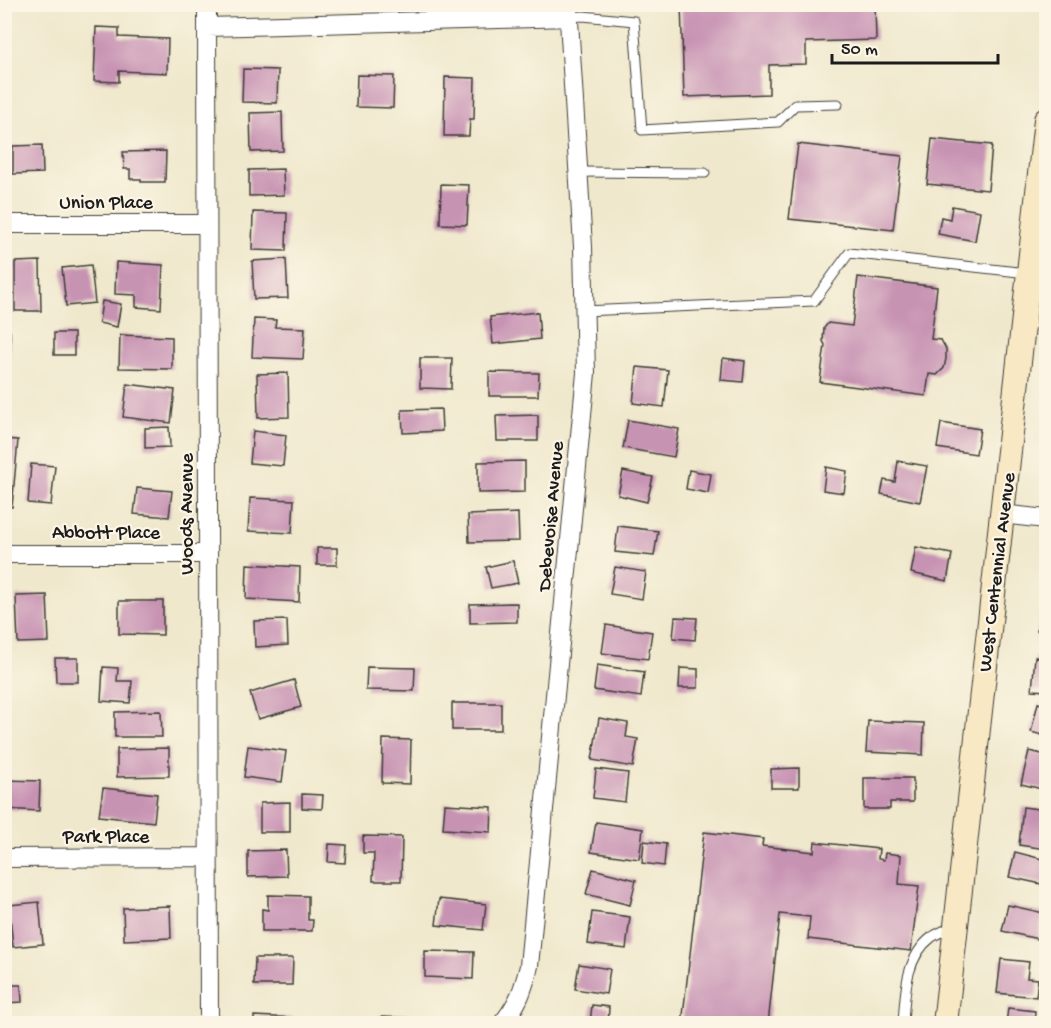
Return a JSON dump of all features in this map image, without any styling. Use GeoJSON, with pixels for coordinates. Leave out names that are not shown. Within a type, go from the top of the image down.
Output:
{"type":"FeatureCollection","features":[{"type":"Feature","properties":{"kind":"main road","name":"West Centennial Avenue"},"geometry":{"type":"LineString","coordinates":[[945,1023],[1047,120]]}},
{"type":"Feature","properties":{"kind":"street","name":"Woods Avenue"},"geometry":{"type":"LineString","coordinates":[[207,4],[209,1023]]}},
{"type":"Feature","properties":{"kind":"street"},"geometry":{"type":"LineString","coordinates":[[207,27],[568,11]]}},
{"type":"Feature","properties":{"kind":"street","name":"Debevoise Avenue"},"geometry":{"type":"LineString","coordinates":[[502,1023],[515,1008],[522,993],[529,966],[586,373],[578,172],[568,11]]}},
{"type":"Feature","properties":{"kind":"street","name":"Union Place"},"geometry":{"type":"LineString","coordinates":[[4,224],[207,224]]}},
{"type":"Feature","properties":{"kind":"street"},"geometry":{"type":"LineString","coordinates":[[1001,514],[1047,519]]}},
{"type":"Feature","properties":{"kind":"street","name":"Abbott Place"},"geometry":{"type":"LineString","coordinates":[[4,554],[208,554]]}},
{"type":"Feature","properties":{"kind":"street","name":"Park Place"},"geometry":{"type":"LineString","coordinates":[[4,858],[208,857]]}},
{"type":"Feature","properties":{"kind":"lane"},"geometry":{"type":"LineString","coordinates":[[568,11],[583,16],[634,21],[642,130],[778,122],[795,105],[838,104]]}},
{"type":"Feature","properties":{"kind":"lane"},"geometry":{"type":"LineString","coordinates":[[578,172],[705,173]]}},
{"type":"Feature","properties":{"kind":"lane"},"geometry":{"type":"LineString","coordinates":[[584,311],[814,301],[849,253],[1029,273]]}},
{"type":"Feature","properties":{"kind":"lane"},"geometry":{"type":"LineString","coordinates":[[903,1023],[912,962],[919,950],[932,937],[956,924]]}},
{"type":"Feature","properties":{"kind":"building"},"geometry":{"type":"Polygon","coordinates":[[[681,4],[875,4],[876,40],[806,42],[806,64],[769,65],[769,94],[684,97],[681,4]]]}},
{"type":"Feature","properties":{"kind":"building"},"geometry":{"type":"Polygon","coordinates":[[[96,27],[119,28],[119,37],[168,39],[167,73],[119,71],[119,82],[94,81],[96,27]]]}},
{"type":"Feature","properties":{"kind":"building"},"geometry":{"type":"Polygon","coordinates":[[[243,69],[278,70],[277,103],[242,102],[243,69]]]}},
{"type":"Feature","properties":{"kind":"building"},"geometry":{"type":"Polygon","coordinates":[[[357,75],[394,76],[393,108],[356,107],[357,75]]]}},
{"type":"Feature","properties":{"kind":"building"},"geometry":{"type":"Polygon","coordinates":[[[445,77],[475,78],[474,119],[470,119],[469,136],[444,136],[445,77]]]}},
{"type":"Feature","properties":{"kind":"building"},"geometry":{"type":"Polygon","coordinates":[[[282,112],[283,151],[251,152],[250,113],[282,112]]]}},
{"type":"Feature","properties":{"kind":"building"},"geometry":{"type":"Polygon","coordinates":[[[932,139],[992,145],[988,190],[927,184],[932,139]]]}},
{"type":"Feature","properties":{"kind":"building"},"geometry":{"type":"Polygon","coordinates":[[[798,144],[902,156],[893,230],[789,219],[798,144]]]}},
{"type":"Feature","properties":{"kind":"building"},"geometry":{"type":"Polygon","coordinates":[[[42,145],[43,173],[13,174],[13,146],[42,145]]]}},
{"type":"Feature","properties":{"kind":"building"},"geometry":{"type":"Polygon","coordinates":[[[166,151],[165,182],[141,182],[141,179],[130,179],[130,169],[124,169],[123,152],[166,151]]]}},
{"type":"Feature","properties":{"kind":"building"},"geometry":{"type":"Polygon","coordinates":[[[283,169],[284,195],[249,196],[249,170],[283,169]]]}},
{"type":"Feature","properties":{"kind":"building"},"geometry":{"type":"Polygon","coordinates":[[[441,184],[469,185],[467,225],[440,224],[441,184]]]}},
{"type":"Feature","properties":{"kind":"building"},"geometry":{"type":"Polygon","coordinates":[[[952,206],[980,211],[975,241],[938,234],[941,217],[950,219],[952,206]]]}},
{"type":"Feature","properties":{"kind":"building"},"geometry":{"type":"Polygon","coordinates":[[[253,212],[287,213],[286,251],[252,250],[253,212]]]}},
{"type":"Feature","properties":{"kind":"building"},"geometry":{"type":"Polygon","coordinates":[[[286,259],[288,298],[254,299],[252,261],[286,259]]]}},
{"type":"Feature","properties":{"kind":"building"},"geometry":{"type":"Polygon","coordinates":[[[40,261],[41,311],[15,311],[15,262],[40,261]]]}},
{"type":"Feature","properties":{"kind":"building"},"geometry":{"type":"Polygon","coordinates":[[[116,262],[163,265],[161,309],[136,307],[136,295],[115,294],[116,262]]]}},
{"type":"Feature","properties":{"kind":"building"},"geometry":{"type":"Polygon","coordinates":[[[91,265],[95,303],[66,306],[62,268],[91,265]]]}},
{"type":"Feature","properties":{"kind":"building"},"geometry":{"type":"Polygon","coordinates":[[[858,277],[937,287],[931,339],[941,340],[946,349],[946,359],[944,368],[937,375],[929,374],[926,396],[820,382],[825,345],[824,328],[828,323],[852,326],[858,277]]]}},
{"type":"Feature","properties":{"kind":"building"},"geometry":{"type":"Polygon","coordinates":[[[102,301],[121,304],[117,327],[99,323],[102,301]]]}},
{"type":"Feature","properties":{"kind":"building"},"geometry":{"type":"Polygon","coordinates":[[[538,312],[540,339],[493,344],[490,317],[538,312]]]}},
{"type":"Feature","properties":{"kind":"building"},"geometry":{"type":"Polygon","coordinates":[[[254,319],[276,320],[275,327],[305,328],[303,359],[252,357],[254,319]]]}},
{"type":"Feature","properties":{"kind":"building"},"geometry":{"type":"Polygon","coordinates":[[[4,332],[10,332],[10,356],[4,356],[4,332]]]}},
{"type":"Feature","properties":{"kind":"building"},"geometry":{"type":"Polygon","coordinates":[[[54,333],[74,333],[74,355],[54,355],[54,333]]]}},
{"type":"Feature","properties":{"kind":"building"},"geometry":{"type":"Polygon","coordinates":[[[120,335],[172,337],[172,369],[119,368],[120,335]]]}},
{"type":"Feature","properties":{"kind":"building"},"geometry":{"type":"Polygon","coordinates":[[[420,358],[452,358],[451,389],[420,388],[420,358]]]}},
{"type":"Feature","properties":{"kind":"building"},"geometry":{"type":"Polygon","coordinates":[[[723,358],[745,361],[743,382],[721,380],[723,358]]]}},
{"type":"Feature","properties":{"kind":"building"},"geometry":{"type":"Polygon","coordinates":[[[637,367],[668,370],[664,407],[633,403],[637,367]]]}},
{"type":"Feature","properties":{"kind":"building"},"geometry":{"type":"Polygon","coordinates":[[[489,372],[539,373],[538,396],[489,396],[489,372]]]}},
{"type":"Feature","properties":{"kind":"building"},"geometry":{"type":"Polygon","coordinates":[[[288,373],[289,417],[258,418],[257,374],[288,373]]]}},
{"type":"Feature","properties":{"kind":"building"},"geometry":{"type":"Polygon","coordinates":[[[127,384],[175,390],[171,423],[123,417],[127,384]]]}},
{"type":"Feature","properties":{"kind":"building"},"geometry":{"type":"Polygon","coordinates":[[[441,409],[442,431],[403,433],[402,410],[441,409]]]}},
{"type":"Feature","properties":{"kind":"building"},"geometry":{"type":"Polygon","coordinates":[[[538,415],[538,441],[497,441],[496,416],[538,415]]]}},
{"type":"Feature","properties":{"kind":"building"},"geometry":{"type":"Polygon","coordinates":[[[628,420],[679,429],[674,457],[623,448],[628,420]]]}},
{"type":"Feature","properties":{"kind":"building"},"geometry":{"type":"Polygon","coordinates":[[[941,423],[980,429],[976,454],[937,448],[941,423]]]}},
{"type":"Feature","properties":{"kind":"building"},"geometry":{"type":"Polygon","coordinates":[[[169,427],[170,447],[145,448],[145,428],[169,427]]]}},
{"type":"Feature","properties":{"kind":"building"},"geometry":{"type":"Polygon","coordinates":[[[253,431],[286,435],[283,466],[250,463],[253,431]]]}},
{"type":"Feature","properties":{"kind":"building"},"geometry":{"type":"Polygon","coordinates":[[[4,439],[18,440],[12,507],[4,507],[4,439]]]}},
{"type":"Feature","properties":{"kind":"building"},"geometry":{"type":"Polygon","coordinates":[[[525,461],[525,492],[478,493],[478,462],[525,461]]]}},
{"type":"Feature","properties":{"kind":"building"},"geometry":{"type":"Polygon","coordinates":[[[898,461],[927,466],[920,502],[881,494],[884,480],[895,482],[898,461]]]}},
{"type":"Feature","properties":{"kind":"building"},"geometry":{"type":"Polygon","coordinates":[[[31,464],[55,466],[51,505],[28,503],[31,464]]]}},
{"type":"Feature","properties":{"kind":"building"},"geometry":{"type":"Polygon","coordinates":[[[826,467],[847,471],[844,493],[823,490],[826,467]]]}},
{"type":"Feature","properties":{"kind":"building"},"geometry":{"type":"Polygon","coordinates":[[[689,470],[711,474],[708,493],[686,489],[689,470]]]}},
{"type":"Feature","properties":{"kind":"building"},"geometry":{"type":"Polygon","coordinates":[[[623,471],[653,477],[647,502],[618,495],[623,471]]]}},
{"type":"Feature","properties":{"kind":"building"},"geometry":{"type":"Polygon","coordinates":[[[137,488],[172,491],[169,517],[134,514],[137,488]]]}},
{"type":"Feature","properties":{"kind":"building"},"geometry":{"type":"Polygon","coordinates":[[[250,498],[294,500],[292,533],[248,531],[250,498]]]}},
{"type":"Feature","properties":{"kind":"building"},"geometry":{"type":"Polygon","coordinates":[[[518,513],[519,541],[469,542],[468,515],[518,513]]]}},
{"type":"Feature","properties":{"kind":"building"},"geometry":{"type":"Polygon","coordinates":[[[618,526],[658,531],[654,556],[615,552],[618,526]]]}},
{"type":"Feature","properties":{"kind":"building"},"geometry":{"type":"Polygon","coordinates":[[[916,547],[952,554],[947,581],[911,573],[916,547]]]}},
{"type":"Feature","properties":{"kind":"building"},"geometry":{"type":"Polygon","coordinates":[[[317,548],[337,548],[337,565],[317,565],[317,548]]]}},
{"type":"Feature","properties":{"kind":"building"},"geometry":{"type":"Polygon","coordinates":[[[513,561],[518,583],[491,588],[486,567],[513,561]]]}},
{"type":"Feature","properties":{"kind":"building"},"geometry":{"type":"Polygon","coordinates":[[[247,564],[300,567],[299,602],[246,599],[247,564]]]}},
{"type":"Feature","properties":{"kind":"building"},"geometry":{"type":"Polygon","coordinates":[[[615,567],[646,572],[642,599],[610,594],[615,567]]]}},
{"type":"Feature","properties":{"kind":"building"},"geometry":{"type":"Polygon","coordinates":[[[47,595],[49,642],[18,643],[16,596],[47,595]]]}},
{"type":"Feature","properties":{"kind":"building"},"geometry":{"type":"Polygon","coordinates":[[[119,601],[163,601],[163,635],[119,634],[119,601]]]}},
{"type":"Feature","properties":{"kind":"building"},"geometry":{"type":"Polygon","coordinates":[[[517,603],[517,622],[470,623],[470,604],[517,603]]]}},
{"type":"Feature","properties":{"kind":"building"},"geometry":{"type":"Polygon","coordinates":[[[1042,609],[1046,610],[1046,633],[1037,631],[1042,609]]]}},
{"type":"Feature","properties":{"kind":"building"},"geometry":{"type":"Polygon","coordinates":[[[675,617],[697,618],[695,640],[673,638],[675,617]]]}},
{"type":"Feature","properties":{"kind":"building"},"geometry":{"type":"Polygon","coordinates":[[[287,620],[288,645],[255,647],[254,621],[287,620]]]}},
{"type":"Feature","properties":{"kind":"building"},"geometry":{"type":"Polygon","coordinates":[[[606,625],[652,632],[648,659],[602,653],[606,625]]]}},
{"type":"Feature","properties":{"kind":"building"},"geometry":{"type":"Polygon","coordinates":[[[1035,657],[1046,658],[1046,691],[1032,690],[1035,657]]]}},
{"type":"Feature","properties":{"kind":"building"},"geometry":{"type":"Polygon","coordinates":[[[55,658],[78,658],[78,682],[56,682],[55,658]]]}},
{"type":"Feature","properties":{"kind":"building"},"geometry":{"type":"Polygon","coordinates":[[[597,665],[644,672],[641,697],[594,690],[597,665]]]}},
{"type":"Feature","properties":{"kind":"building"},"geometry":{"type":"Polygon","coordinates":[[[103,667],[118,668],[117,681],[132,681],[130,703],[101,701],[103,667]]]}},
{"type":"Feature","properties":{"kind":"building"},"geometry":{"type":"Polygon","coordinates":[[[367,667],[415,668],[414,691],[366,690],[367,667]]]}},
{"type":"Feature","properties":{"kind":"building"},"geometry":{"type":"Polygon","coordinates":[[[680,668],[698,669],[698,688],[679,688],[680,668]]]}},
{"type":"Feature","properties":{"kind":"building"},"geometry":{"type":"Polygon","coordinates":[[[294,680],[301,707],[258,719],[250,693],[294,680]]]}},
{"type":"Feature","properties":{"kind":"building"},"geometry":{"type":"Polygon","coordinates":[[[452,703],[501,703],[501,730],[452,730],[452,703]]]}},
{"type":"Feature","properties":{"kind":"building"},"geometry":{"type":"Polygon","coordinates":[[[1038,703],[1046,705],[1046,736],[1031,732],[1038,703]]]}},
{"type":"Feature","properties":{"kind":"building"},"geometry":{"type":"Polygon","coordinates":[[[161,711],[162,737],[115,737],[115,712],[161,711]]]}},
{"type":"Feature","properties":{"kind":"building"},"geometry":{"type":"Polygon","coordinates":[[[599,718],[628,723],[626,737],[638,739],[633,767],[592,760],[599,718]]]}},
{"type":"Feature","properties":{"kind":"building"},"geometry":{"type":"Polygon","coordinates":[[[868,721],[924,723],[923,755],[866,752],[868,721]]]}},
{"type":"Feature","properties":{"kind":"building"},"geometry":{"type":"Polygon","coordinates":[[[383,739],[411,740],[410,784],[382,783],[383,739]]]}},
{"type":"Feature","properties":{"kind":"building"},"geometry":{"type":"Polygon","coordinates":[[[248,746],[286,751],[282,782],[244,777],[248,746]]]}},
{"type":"Feature","properties":{"kind":"building"},"geometry":{"type":"Polygon","coordinates":[[[169,748],[169,776],[117,777],[117,749],[169,748]]]}},
{"type":"Feature","properties":{"kind":"building"},"geometry":{"type":"Polygon","coordinates":[[[1029,751],[1046,755],[1046,790],[1021,784],[1029,751]]]}},
{"type":"Feature","properties":{"kind":"building"},"geometry":{"type":"Polygon","coordinates":[[[799,768],[799,788],[771,788],[771,769],[799,768]]]}},
{"type":"Feature","properties":{"kind":"building"},"geometry":{"type":"Polygon","coordinates":[[[596,769],[628,773],[625,802],[593,798],[596,769]]]}},
{"type":"Feature","properties":{"kind":"building"},"geometry":{"type":"Polygon","coordinates":[[[864,778],[913,778],[913,802],[890,802],[890,809],[864,809],[864,778]]]}},
{"type":"Feature","properties":{"kind":"building"},"geometry":{"type":"Polygon","coordinates":[[[4,780],[40,781],[39,811],[4,809],[4,780]]]}},
{"type":"Feature","properties":{"kind":"building"},"geometry":{"type":"Polygon","coordinates":[[[103,788],[157,794],[154,822],[99,816],[103,788]]]}},
{"type":"Feature","properties":{"kind":"building"},"geometry":{"type":"Polygon","coordinates":[[[302,794],[323,795],[322,809],[302,808],[302,794]]]}},
{"type":"Feature","properties":{"kind":"building"},"geometry":{"type":"Polygon","coordinates":[[[290,802],[290,832],[260,832],[260,803],[290,802]]]}},
{"type":"Feature","properties":{"kind":"building"},"geometry":{"type":"Polygon","coordinates":[[[445,804],[492,807],[491,832],[443,829],[445,804]]]}},
{"type":"Feature","properties":{"kind":"building"},"geometry":{"type":"Polygon","coordinates":[[[1023,807],[1046,810],[1046,849],[1019,845],[1023,807]]]}},
{"type":"Feature","properties":{"kind":"building"},"geometry":{"type":"Polygon","coordinates":[[[596,822],[643,829],[639,859],[591,852],[596,822]]]}},
{"type":"Feature","properties":{"kind":"building"},"geometry":{"type":"Polygon","coordinates":[[[704,832],[763,839],[762,846],[814,852],[815,842],[879,849],[878,859],[884,860],[885,853],[901,855],[899,884],[919,886],[911,951],[808,939],[810,917],[780,914],[768,1024],[682,1024],[704,832]]]}},
{"type":"Feature","properties":{"kind":"building"},"geometry":{"type":"Polygon","coordinates":[[[363,836],[402,837],[401,881],[373,881],[374,853],[363,853],[363,836]]]}},
{"type":"Feature","properties":{"kind":"building"},"geometry":{"type":"Polygon","coordinates":[[[644,841],[666,844],[664,866],[642,863],[644,841]]]}},
{"type":"Feature","properties":{"kind":"building"},"geometry":{"type":"Polygon","coordinates":[[[329,844],[346,845],[345,863],[328,862],[329,844]]]}},
{"type":"Feature","properties":{"kind":"building"},"geometry":{"type":"Polygon","coordinates":[[[286,850],[287,876],[248,877],[248,851],[286,850]]]}},
{"type":"Feature","properties":{"kind":"building"},"geometry":{"type":"Polygon","coordinates":[[[1015,852],[1046,860],[1046,885],[1009,877],[1015,852]]]}},
{"type":"Feature","properties":{"kind":"building"},"geometry":{"type":"Polygon","coordinates":[[[593,869],[636,880],[630,905],[586,894],[593,869]]]}},
{"type":"Feature","properties":{"kind":"building"},"geometry":{"type":"Polygon","coordinates":[[[268,895],[308,896],[308,920],[313,920],[312,931],[262,931],[262,909],[268,910],[268,895]]]}},
{"type":"Feature","properties":{"kind":"building"},"geometry":{"type":"Polygon","coordinates":[[[439,899],[486,904],[483,930],[436,925],[439,899]]]}},
{"type":"Feature","properties":{"kind":"building"},"geometry":{"type":"Polygon","coordinates":[[[39,902],[43,944],[13,947],[9,905],[39,902]]]}},
{"type":"Feature","properties":{"kind":"building"},"geometry":{"type":"Polygon","coordinates":[[[1008,905],[1044,913],[1038,939],[1002,931],[1008,905]]]}},
{"type":"Feature","properties":{"kind":"building"},"geometry":{"type":"Polygon","coordinates":[[[170,906],[171,938],[124,940],[123,908],[170,906]]]}},
{"type":"Feature","properties":{"kind":"building"},"geometry":{"type":"Polygon","coordinates":[[[592,912],[630,917],[626,949],[588,944],[592,912]]]}},
{"type":"Feature","properties":{"kind":"building"},"geometry":{"type":"Polygon","coordinates":[[[425,951],[474,952],[473,979],[425,977],[425,951]]]}},
{"type":"Feature","properties":{"kind":"building"},"geometry":{"type":"Polygon","coordinates":[[[255,958],[293,958],[292,985],[254,985],[255,958]]]}},
{"type":"Feature","properties":{"kind":"building"},"geometry":{"type":"Polygon","coordinates":[[[1001,959],[1029,962],[1027,978],[1038,979],[1036,997],[997,993],[1001,959]]]}},
{"type":"Feature","properties":{"kind":"building"},"geometry":{"type":"Polygon","coordinates":[[[579,964],[610,969],[606,994],[575,989],[579,964]]]}},
{"type":"Feature","properties":{"kind":"building"},"geometry":{"type":"Polygon","coordinates":[[[4,985],[21,985],[22,1002],[4,1003],[4,985]]]}},
{"type":"Feature","properties":{"kind":"building"},"geometry":{"type":"Polygon","coordinates":[[[592,1005],[609,1007],[608,1024],[590,1024],[592,1005]]]}},
{"type":"Feature","properties":{"kind":"building"},"geometry":{"type":"Polygon","coordinates":[[[1008,1008],[1035,1011],[1034,1024],[1006,1024],[1008,1008]]]}},
{"type":"Feature","properties":{"kind":"building"},"geometry":{"type":"Polygon","coordinates":[[[254,1016],[294,1018],[294,1024],[254,1024],[254,1016]]]}},
{"type":"Feature","properties":{"kind":"building"},"geometry":{"type":"Polygon","coordinates":[[[380,1017],[421,1018],[420,1024],[380,1024],[380,1017]]]}}]}
